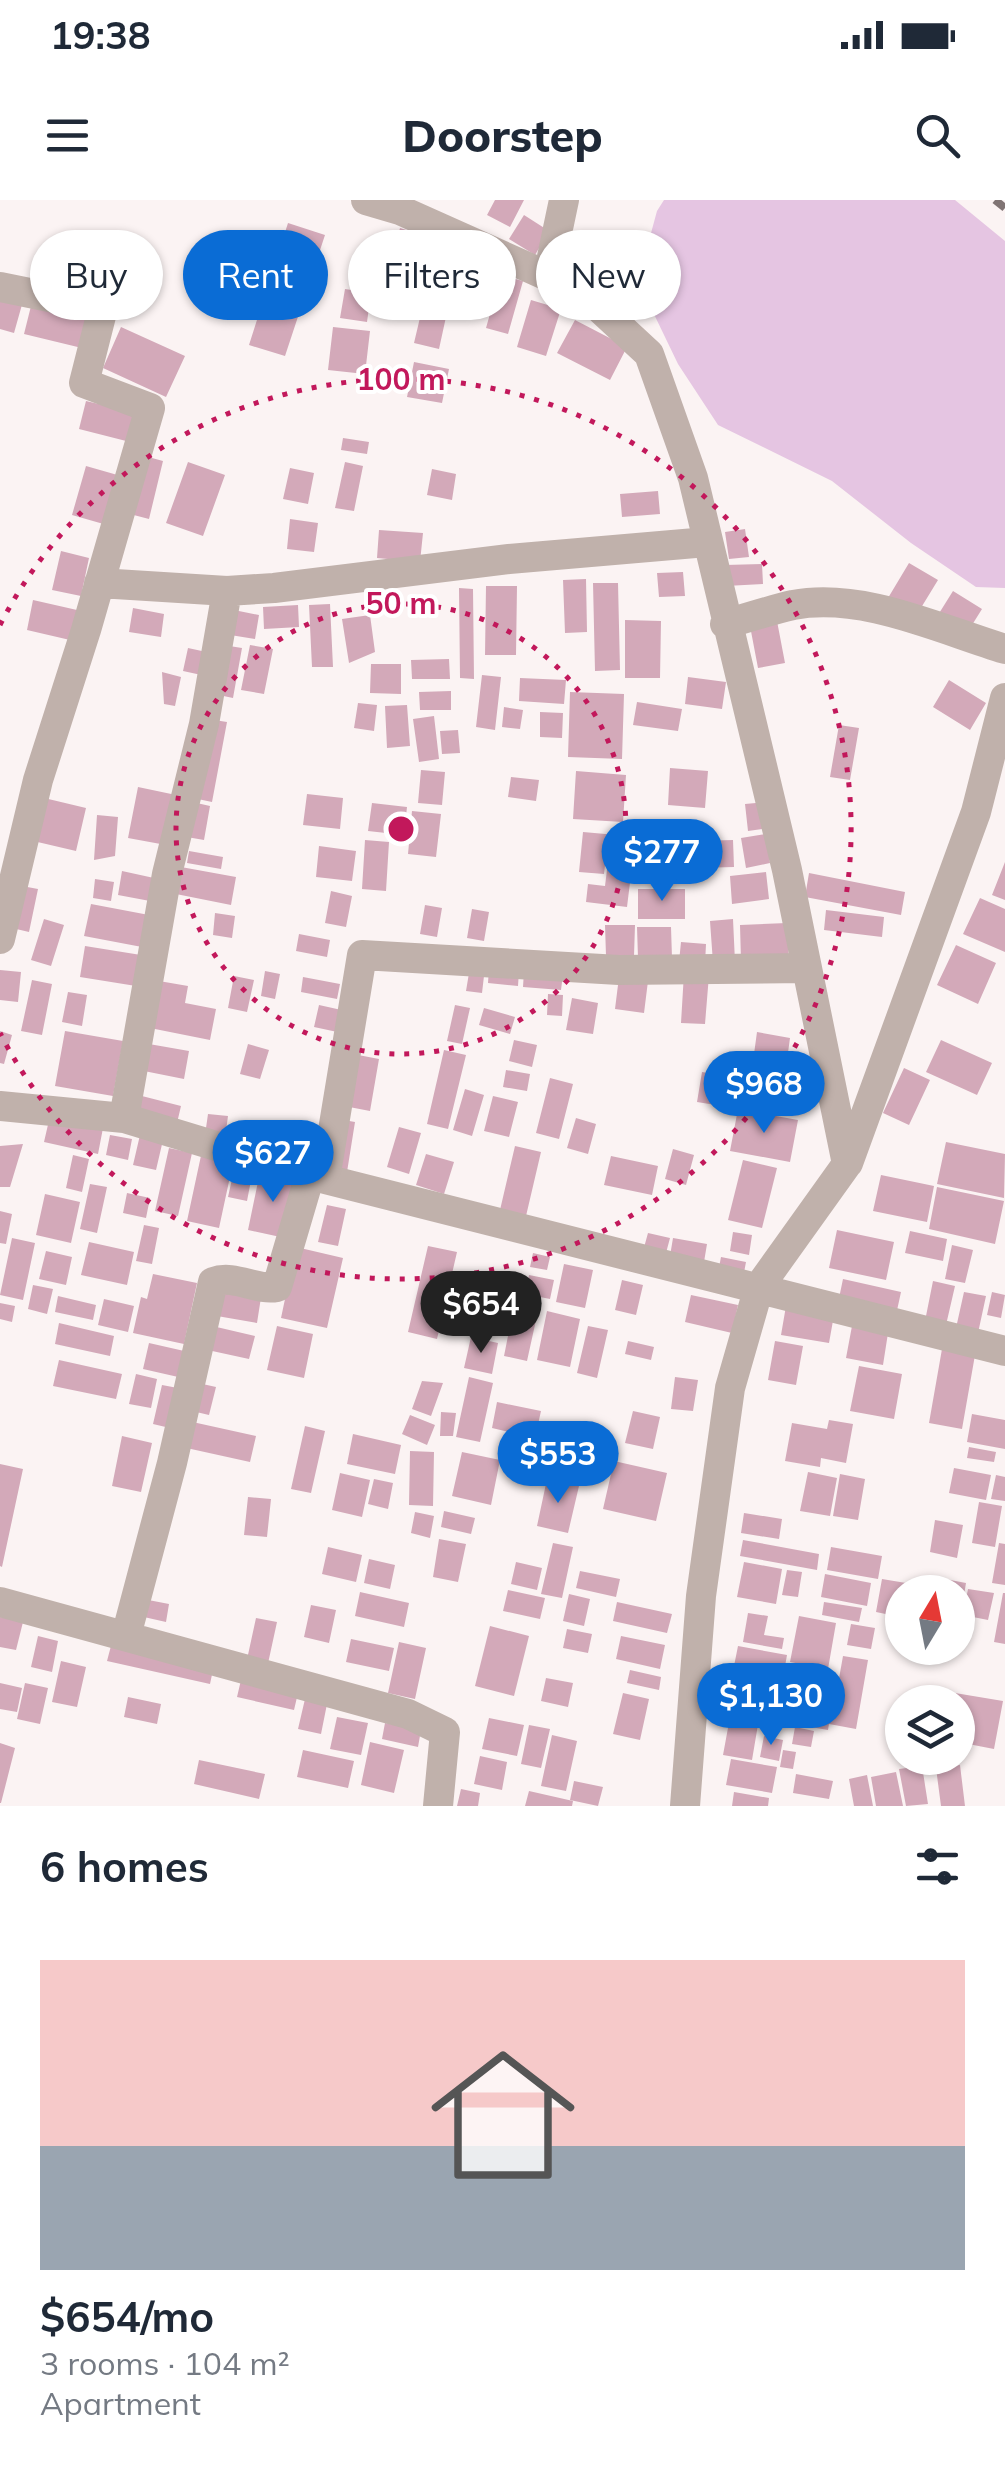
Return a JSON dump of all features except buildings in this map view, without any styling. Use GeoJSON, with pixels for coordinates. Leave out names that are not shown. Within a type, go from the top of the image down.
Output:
{"type":"FeatureCollection","features":[{"type":"Feature","properties":{"kind":"street"},"geometry":{"type":"LineString","coordinates":[[366,200],[400,210],[536,271]]}},
{"type":"Feature","properties":{"kind":"street"},"geometry":{"type":"LineString","coordinates":[[558,230],[564,200]]}},
{"type":"Feature","properties":{"kind":"street"},"geometry":{"type":"LineString","coordinates":[[0,287],[104,308],[84,383],[150,408],[38,780],[0,939]]}},
{"type":"Feature","properties":{"kind":"street"},"geometry":{"type":"LineString","coordinates":[[612,320],[649,354],[692,478],[788,870],[847,1164]]}},
{"type":"Feature","properties":{"kind":"street"},"geometry":{"type":"LineString","coordinates":[[99,583],[227,591],[707,542]]}},
{"type":"Feature","properties":{"kind":"street"},"geometry":{"type":"LineString","coordinates":[[124,1118],[167,874],[204,724],[227,591]]}},
{"type":"Feature","properties":{"kind":"street"},"geometry":{"type":"LineString","coordinates":[[726,624],[795,605],[834,604],[874,608],[1005,648]]}},
{"type":"Feature","properties":{"kind":"street"},"geometry":{"type":"LineString","coordinates":[[685,1806],[702,1596],[728,1407],[759,1287],[847,1164],[976,812],[1005,698]]}},
{"type":"Feature","properties":{"kind":"street"},"geometry":{"type":"LineString","coordinates":[[126,1636],[172,1463],[213,1282],[228,1278],[277,1288],[318,1177],[362,955],[619,970],[808,968]]}},
{"type":"Feature","properties":{"kind":"street"},"geometry":{"type":"LineString","coordinates":[[0,1106],[124,1118],[318,1177],[1005,1351]]}},
{"type":"Feature","properties":{"kind":"street"},"geometry":{"type":"LineString","coordinates":[[0,1602],[408,1714],[445,1732],[438,1806]]}},
{"type":"Feature","properties":{"kind":"shaded area"},"geometry":{"type":"Polygon","coordinates":[[[664,200],[955,200],[1005,241],[1005,588],[976,587],[911,543],[832,481],[718,425],[678,364],[657,320],[681,320],[681,230],[652,230],[664,200]]]}},
{"type":"Feature","properties":{"kind":"railway"},"geometry":{"type":"LineString","coordinates":[[995,200],[1005,208]]}}]}
